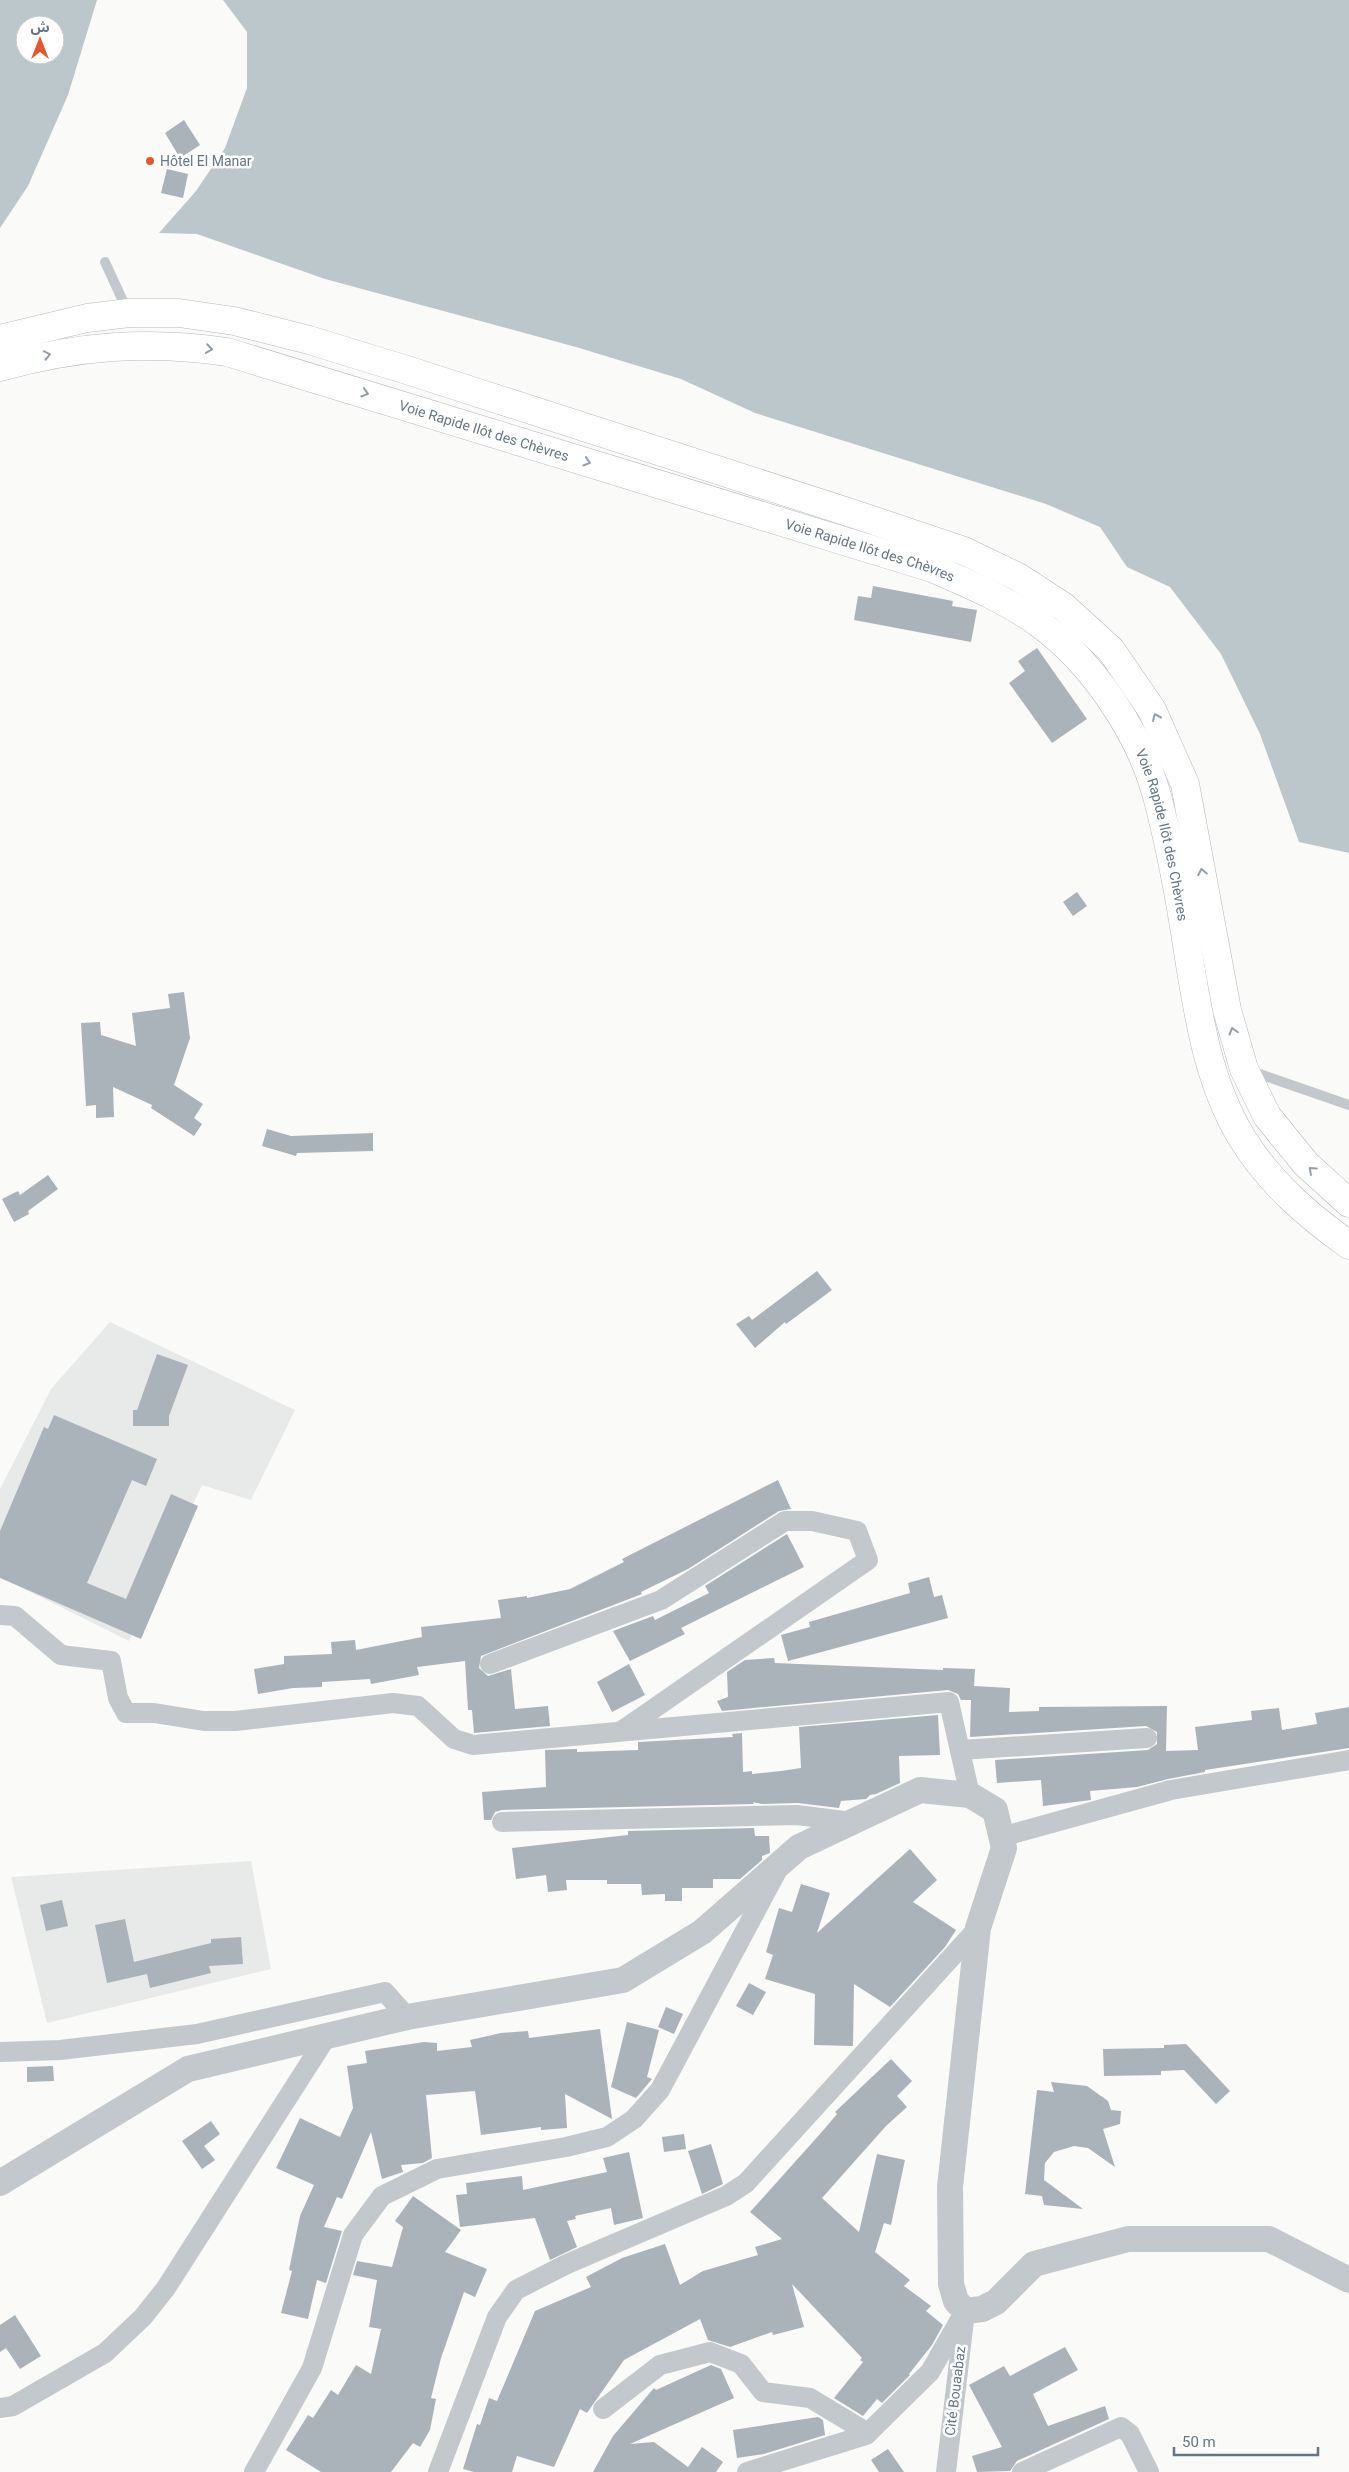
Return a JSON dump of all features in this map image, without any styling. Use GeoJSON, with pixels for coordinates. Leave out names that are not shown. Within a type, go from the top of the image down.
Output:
{"type":"FeatureCollection","features":[{"type":"Feature","properties":{"kind":"highway","name":"Voie Rapide Ilôt des Chèvres"},"geometry":{"type":"LineString","coordinates":[[0,339],[87,318],[129,312],[180,313],[234,322],[309,340],[401,368],[964,551],[1018,577],[1064,607],[1112,650],[1152,710],[1185,784],[1227,1010],[1244,1069],[1267,1116],[1306,1164],[1349,1203]]}},
{"type":"Feature","properties":{"kind":"highway","name":"Voie Rapide Ilôt des Chèvres"},"geometry":{"type":"LineString","coordinates":[[0,367],[48,355],[102,347],[164,345],[227,352],[932,568],[978,588],[1018,610],[1041,625],[1087,668],[1127,726],[1144,762],[1159,804],[1184,924],[1201,1030],[1214,1074],[1235,1124],[1261,1166],[1291,1200],[1349,1245]]}},
{"type":"Feature","properties":{"kind":"street"},"geometry":{"type":"LineString","coordinates":[[490,1664],[661,1600],[785,1520],[812,1520],[857,1531],[868,1560],[622,1731]]}},
{"type":"Feature","properties":{"kind":"street"},"geometry":{"type":"LineString","coordinates":[[0,1615],[16,1616],[61,1655],[110,1661],[118,1698],[126,1713],[154,1713],[204,1721],[234,1721],[393,1703],[418,1706],[454,1739],[473,1745],[949,1702],[970,1795]]}},
{"type":"Feature","properties":{"kind":"street"},"geometry":{"type":"LineString","coordinates":[[960,1750],[1147,1738]]}},
{"type":"Feature","properties":{"kind":"street"},"geometry":{"type":"LineString","coordinates":[[1001,1837],[1171,1790],[1349,1760]]}},
{"type":"Feature","properties":{"kind":"street"},"geometry":{"type":"LineString","coordinates":[[0,2184],[188,2069],[408,2017],[623,1980],[702,1932],[799,1847],[920,1790],[970,1795],[995,1810],[1004,1848],[978,1928],[950,2187],[951,2284],[956,2301],[965,2311]]}},
{"type":"Feature","properties":{"kind":"street"},"geometry":{"type":"LineString","coordinates":[[502,1822],[797,1815],[852,1822]]}},
{"type":"Feature","properties":{"kind":"street"},"geometry":{"type":"LineString","coordinates":[[254,2472],[312,2368],[353,2235],[382,2196],[437,2169],[574,2145],[606,2137],[634,2119],[660,2090],[783,1861]]}},
{"type":"Feature","properties":{"kind":"street"},"geometry":{"type":"LineString","coordinates":[[438,2472],[497,2317],[516,2290],[567,2264],[726,2196],[746,2183],[978,1928]]}},
{"type":"Feature","properties":{"kind":"street"},"geometry":{"type":"LineString","coordinates":[[0,2052],[60,2050],[197,2034],[385,1992],[408,2017]]}},
{"type":"Feature","properties":{"kind":"street"},"geometry":{"type":"LineString","coordinates":[[0,2408],[13,2406],[105,2352],[143,2316],[166,2288],[326,2036]]}},
{"type":"Feature","properties":{"kind":"street"},"geometry":{"type":"LineString","coordinates":[[965,2311],[982,2309],[996,2302],[1034,2264],[1128,2239],[1269,2239],[1349,2280]]}},
{"type":"Feature","properties":{"kind":"street"},"geometry":{"type":"LineString","coordinates":[[747,2472],[868,2433],[930,2372],[965,2311]]}},
{"type":"Feature","properties":{"kind":"street","name":"Cité Bouaabaz"},"geometry":{"type":"LineString","coordinates":[[946,2472],[965,2311]]}},
{"type":"Feature","properties":{"kind":"street"},"geometry":{"type":"LineString","coordinates":[[603,2409],[660,2365],[710,2352],[740,2364],[763,2392],[810,2398],[868,2433]]}},
{"type":"Feature","properties":{"kind":"street"},"geometry":{"type":"LineString","coordinates":[[1022,2472],[1122,2428],[1130,2434],[1149,2472]]}},
{"type":"Feature","properties":{"kind":"lane"},"geometry":{"type":"LineString","coordinates":[[105,262],[129,312]]}},
{"type":"Feature","properties":{"kind":"lane"},"geometry":{"type":"LineString","coordinates":[[1244,1069],[1349,1105]]}},
{"type":"Feature","properties":{"kind":"shaded area"},"geometry":{"type":"Polygon","coordinates":[[[0,0],[97,0],[68,95],[28,186],[0,228],[0,0]]]}},
{"type":"Feature","properties":{"kind":"shaded area"},"geometry":{"type":"Polygon","coordinates":[[[223,0],[1349,0],[1349,853],[1299,842],[1260,734],[1221,654],[1170,587],[1127,567],[1100,527],[1046,504],[755,413],[681,379],[576,347],[325,279],[197,234],[159,233],[196,191],[225,148],[247,88],[247,32],[223,0]]]}},
{"type":"Feature","properties":{"kind":"shaded area"},"geometry":{"type":"Polygon","coordinates":[[[110,1322],[295,1410],[251,1500],[202,1485],[129,1641],[0,1577],[0,1489],[51,1389],[110,1322]]]}},
{"type":"Feature","properties":{"kind":"shaded area"},"geometry":{"type":"Polygon","coordinates":[[[251,1861],[271,1969],[47,2023],[11,1877],[251,1861]]]}},
{"type":"Feature","properties":{"kind":"building"},"geometry":{"type":"Polygon","coordinates":[[[184,120],[200,145],[180,158],[165,133],[184,120]]]}},
{"type":"Feature","properties":{"kind":"building"},"geometry":{"type":"Polygon","coordinates":[[[167,169],[188,174],[183,198],[161,193],[167,169]]]}},
{"type":"Feature","properties":{"kind":"building"},"geometry":{"type":"Polygon","coordinates":[[[873,586],[953,601],[952,606],[977,610],[971,642],[854,620],[858,596],[871,598],[873,586]]]}},
{"type":"Feature","properties":{"kind":"building"},"geometry":{"type":"Polygon","coordinates":[[[1037,648],[1087,719],[1052,743],[1009,683],[1025,671],[1018,661],[1037,648]]]}},
{"type":"Feature","properties":{"kind":"building"},"geometry":{"type":"Polygon","coordinates":[[[1077,892],[1087,906],[1073,916],[1063,902],[1077,892]]]}},
{"type":"Feature","properties":{"kind":"building"},"geometry":{"type":"Polygon","coordinates":[[[184,992],[190,1038],[174,1085],[203,1104],[194,1118],[202,1124],[194,1136],[151,1108],[152,1105],[113,1087],[114,1117],[96,1118],[96,1105],[86,1106],[81,1023],[100,1022],[101,1035],[136,1046],[132,1013],[170,1008],[168,994],[184,992]]]}},
{"type":"Feature","properties":{"kind":"building"},"geometry":{"type":"Polygon","coordinates":[[[267,1129],[291,1136],[373,1133],[373,1151],[297,1153],[296,1156],[262,1146],[267,1129]]]}},
{"type":"Feature","properties":{"kind":"building"},"geometry":{"type":"Polygon","coordinates":[[[48,1175],[58,1189],[28,1211],[29,1214],[14,1222],[2,1199],[18,1191],[20,1195],[48,1175]]]}},
{"type":"Feature","properties":{"kind":"building"},"geometry":{"type":"Polygon","coordinates":[[[817,1271],[832,1290],[786,1324],[785,1322],[755,1348],[736,1324],[749,1316],[752,1320],[817,1271]]]}},
{"type":"Feature","properties":{"kind":"building"},"geometry":{"type":"Polygon","coordinates":[[[157,1354],[188,1365],[169,1416],[169,1426],[133,1426],[133,1410],[137,1410],[157,1354]]]}},
{"type":"Feature","properties":{"kind":"building"},"geometry":{"type":"Polygon","coordinates":[[[54,1415],[157,1459],[146,1486],[132,1480],[87,1583],[126,1599],[171,1494],[198,1506],[141,1639],[0,1578],[0,1531],[44,1427],[48,1429],[54,1415]]]}},
{"type":"Feature","properties":{"kind":"building"},"geometry":{"type":"Polygon","coordinates":[[[778,1480],[791,1509],[779,1511],[688,1569],[641,1592],[642,1594],[481,1656],[479,1668],[488,1676],[511,1669],[515,1709],[548,1706],[550,1726],[474,1733],[472,1710],[468,1710],[465,1661],[417,1667],[419,1675],[371,1684],[370,1679],[322,1682],[322,1687],[293,1688],[258,1694],[254,1669],[284,1664],[284,1656],[332,1654],[331,1642],[355,1640],[356,1650],[422,1637],[421,1627],[501,1618],[498,1600],[527,1596],[527,1598],[570,1589],[624,1562],[622,1559],[778,1480]]]}},
{"type":"Feature","properties":{"kind":"building"},"geometry":{"type":"Polygon","coordinates":[[[787,1534],[804,1567],[681,1628],[685,1634],[630,1661],[613,1631],[653,1616],[655,1620],[709,1593],[705,1586],[787,1534]]]}},
{"type":"Feature","properties":{"kind":"building"},"geometry":{"type":"Polygon","coordinates":[[[929,1577],[934,1597],[942,1595],[948,1618],[788,1661],[781,1635],[810,1627],[809,1622],[910,1593],[908,1583],[929,1577]]]}},
{"type":"Feature","properties":{"kind":"building"},"geometry":{"type":"Polygon","coordinates":[[[774,1658],[775,1663],[943,1670],[943,1668],[975,1669],[974,1686],[1010,1688],[1009,1712],[1039,1711],[1039,1707],[1167,1706],[1166,1751],[1198,1750],[1195,1727],[1252,1720],[1251,1711],[1279,1708],[1282,1730],[1317,1724],[1315,1713],[1349,1707],[1349,1748],[1205,1770],[1205,1772],[1137,1787],[1090,1791],[1091,1800],[1043,1806],[1041,1780],[997,1783],[995,1760],[1148,1750],[1157,1744],[1157,1732],[1146,1726],[970,1737],[971,1700],[961,1700],[958,1694],[948,1690],[722,1711],[717,1701],[728,1697],[727,1672],[745,1660],[774,1658]]]}},
{"type":"Feature","properties":{"kind":"building"},"geometry":{"type":"Polygon","coordinates":[[[629,1664],[645,1695],[612,1712],[597,1682],[629,1664]]]}},
{"type":"Feature","properties":{"kind":"building"},"geometry":{"type":"Polygon","coordinates":[[[938,1715],[940,1755],[899,1756],[900,1783],[870,1795],[866,1799],[841,1801],[839,1808],[798,1803],[762,1804],[753,1802],[754,1804],[502,1810],[495,1812],[491,1820],[484,1820],[482,1792],[546,1787],[545,1750],[577,1749],[577,1752],[638,1750],[638,1742],[733,1737],[732,1734],[742,1733],[743,1772],[752,1771],[752,1774],[801,1768],[799,1727],[938,1715]]]}},
{"type":"Feature","properties":{"kind":"building"},"geometry":{"type":"Polygon","coordinates":[[[754,1828],[755,1836],[769,1836],[770,1853],[762,1856],[762,1860],[740,1879],[713,1879],[713,1888],[682,1888],[682,1901],[665,1901],[665,1894],[642,1895],[641,1884],[607,1884],[607,1880],[566,1880],[567,1890],[548,1892],[546,1875],[516,1879],[512,1848],[628,1835],[628,1831],[754,1828]]]}},
{"type":"Feature","properties":{"kind":"building"},"geometry":{"type":"Polygon","coordinates":[[[910,1849],[937,1880],[913,1902],[956,1930],[945,1947],[890,2007],[854,1984],[853,2046],[814,2045],[815,1994],[765,1979],[773,1955],[766,1952],[779,1908],[792,1912],[801,1884],[830,1893],[817,1933],[910,1849]]]}},
{"type":"Feature","properties":{"kind":"building"},"geometry":{"type":"Polygon","coordinates":[[[62,1900],[68,1926],[46,1931],[40,1905],[62,1900]]]}},
{"type":"Feature","properties":{"kind":"building"},"geometry":{"type":"Polygon","coordinates":[[[125,1919],[134,1962],[211,1943],[211,1939],[241,1937],[243,1964],[209,1966],[211,1973],[150,1988],[147,1974],[107,1983],[95,1925],[125,1919]]]}},
{"type":"Feature","properties":{"kind":"building"},"geometry":{"type":"Polygon","coordinates":[[[749,1983],[766,1992],[753,2015],[736,2006],[749,1983]]]}},
{"type":"Feature","properties":{"kind":"building"},"geometry":{"type":"Polygon","coordinates":[[[666,2007],[683,2014],[674,2034],[658,2027],[666,2007]]]}},
{"type":"Feature","properties":{"kind":"building"},"geometry":{"type":"Polygon","coordinates":[[[627,2022],[659,2030],[647,2077],[652,2079],[636,2098],[611,2087],[627,2022]]]}},
{"type":"Feature","properties":{"kind":"building"},"geometry":{"type":"Polygon","coordinates":[[[600,2029],[612,2119],[565,2094],[567,2128],[541,2130],[541,2127],[481,2135],[475,2091],[426,2095],[432,2158],[423,2163],[401,2165],[403,2172],[382,2179],[371,2132],[342,2199],[337,2197],[324,2227],[342,2231],[326,2283],[317,2280],[308,2319],[281,2313],[292,2271],[289,2270],[300,2216],[314,2185],[276,2168],[300,2118],[340,2137],[353,2108],[347,2066],[367,2063],[365,2051],[424,2042],[437,2043],[437,2051],[472,2047],[470,2040],[501,2033],[528,2031],[529,2038],[600,2029]]]}},
{"type":"Feature","properties":{"kind":"building"},"geometry":{"type":"Polygon","coordinates":[[[1186,2044],[1230,2091],[1216,2104],[1184,2070],[1161,2071],[1161,2075],[1104,2076],[1103,2049],[1164,2048],[1164,2045],[1186,2044]]]}},
{"type":"Feature","properties":{"kind":"building"},"geometry":{"type":"Polygon","coordinates":[[[891,2059],[912,2081],[897,2096],[907,2107],[886,2126],[822,2198],[859,2232],[877,2154],[905,2160],[891,2225],[884,2223],[875,2252],[910,2280],[904,2286],[931,2306],[926,2311],[943,2325],[932,2345],[910,2375],[882,2403],[877,2399],[863,2416],[834,2398],[863,2362],[860,2360],[862,2358],[792,2284],[804,2327],[773,2335],[772,2332],[730,2347],[708,2340],[700,2319],[624,2360],[587,2413],[580,2409],[554,2467],[517,2456],[512,2472],[474,2472],[463,2469],[477,2424],[480,2425],[489,2398],[497,2401],[535,2311],[591,2287],[586,2277],[622,2258],[665,2244],[680,2285],[703,2271],[758,2255],[755,2247],[782,2239],[750,2212],[837,2114],[835,2112],[891,2059]]]}},
{"type":"Feature","properties":{"kind":"building"},"geometry":{"type":"Polygon","coordinates":[[[53,2066],[54,2081],[27,2082],[27,2067],[53,2066]]]}},
{"type":"Feature","properties":{"kind":"building"},"geometry":{"type":"Polygon","coordinates":[[[1051,2082],[1087,2086],[1108,2101],[1111,2110],[1121,2111],[1120,2124],[1103,2129],[1115,2167],[1088,2148],[1074,2146],[1054,2152],[1045,2163],[1044,2180],[1083,2209],[1044,2205],[1042,2196],[1025,2194],[1037,2090],[1054,2092],[1051,2082]]]}},
{"type":"Feature","properties":{"kind":"building"},"geometry":{"type":"Polygon","coordinates":[[[211,2121],[220,2134],[204,2146],[215,2160],[202,2169],[182,2141],[211,2121]]]}},
{"type":"Feature","properties":{"kind":"building"},"geometry":{"type":"Polygon","coordinates":[[[684,2134],[686,2149],[664,2152],[662,2137],[684,2134]]]}},
{"type":"Feature","properties":{"kind":"building"},"geometry":{"type":"Polygon","coordinates":[[[711,2144],[723,2184],[702,2194],[688,2151],[711,2144]]]}},
{"type":"Feature","properties":{"kind":"building"},"geometry":{"type":"Polygon","coordinates":[[[629,2152],[643,2218],[614,2225],[611,2208],[575,2216],[576,2219],[567,2221],[577,2247],[550,2260],[535,2218],[460,2227],[456,2195],[467,2194],[466,2183],[522,2176],[523,2190],[607,2172],[603,2158],[629,2152]]]}},
{"type":"Feature","properties":{"kind":"building"},"geometry":{"type":"Polygon","coordinates":[[[413,2196],[461,2230],[445,2252],[487,2269],[475,2297],[464,2292],[441,2358],[431,2398],[436,2399],[430,2430],[420,2447],[413,2443],[391,2472],[321,2472],[286,2450],[308,2415],[313,2418],[331,2390],[338,2395],[356,2365],[371,2374],[381,2329],[369,2327],[377,2280],[353,2275],[357,2261],[392,2267],[403,2227],[395,2221],[413,2196]]]}},
{"type":"Feature","properties":{"kind":"building"},"geometry":{"type":"Polygon","coordinates":[[[15,2315],[41,2356],[20,2369],[6,2348],[0,2352],[0,2325],[15,2315]]]}},
{"type":"Feature","properties":{"kind":"building"},"geometry":{"type":"Polygon","coordinates":[[[1065,2347],[1078,2370],[1033,2394],[1048,2426],[1105,2406],[1109,2419],[1017,2461],[1010,2471],[977,2472],[972,2456],[1002,2447],[969,2385],[1004,2366],[1010,2376],[1065,2347]]]}},
{"type":"Feature","properties":{"kind":"building"},"geometry":{"type":"Polygon","coordinates":[[[711,2365],[721,2369],[734,2398],[630,2444],[654,2442],[688,2467],[702,2447],[723,2462],[716,2472],[593,2472],[613,2436],[654,2388],[656,2390],[711,2365]]]}},
{"type":"Feature","properties":{"kind":"building"},"geometry":{"type":"Polygon","coordinates":[[[818,2417],[823,2420],[825,2435],[764,2454],[737,2458],[733,2430],[818,2417]]]}},
{"type":"Feature","properties":{"kind":"building"},"geometry":{"type":"Polygon","coordinates":[[[888,2449],[904,2472],[879,2472],[871,2460],[888,2449]]]}},
{"type":"Feature","properties":{"kind":"place","name":"Hôtel El Manar"},"geometry":{"type":"Point","coordinates":[150,161]}}]}
